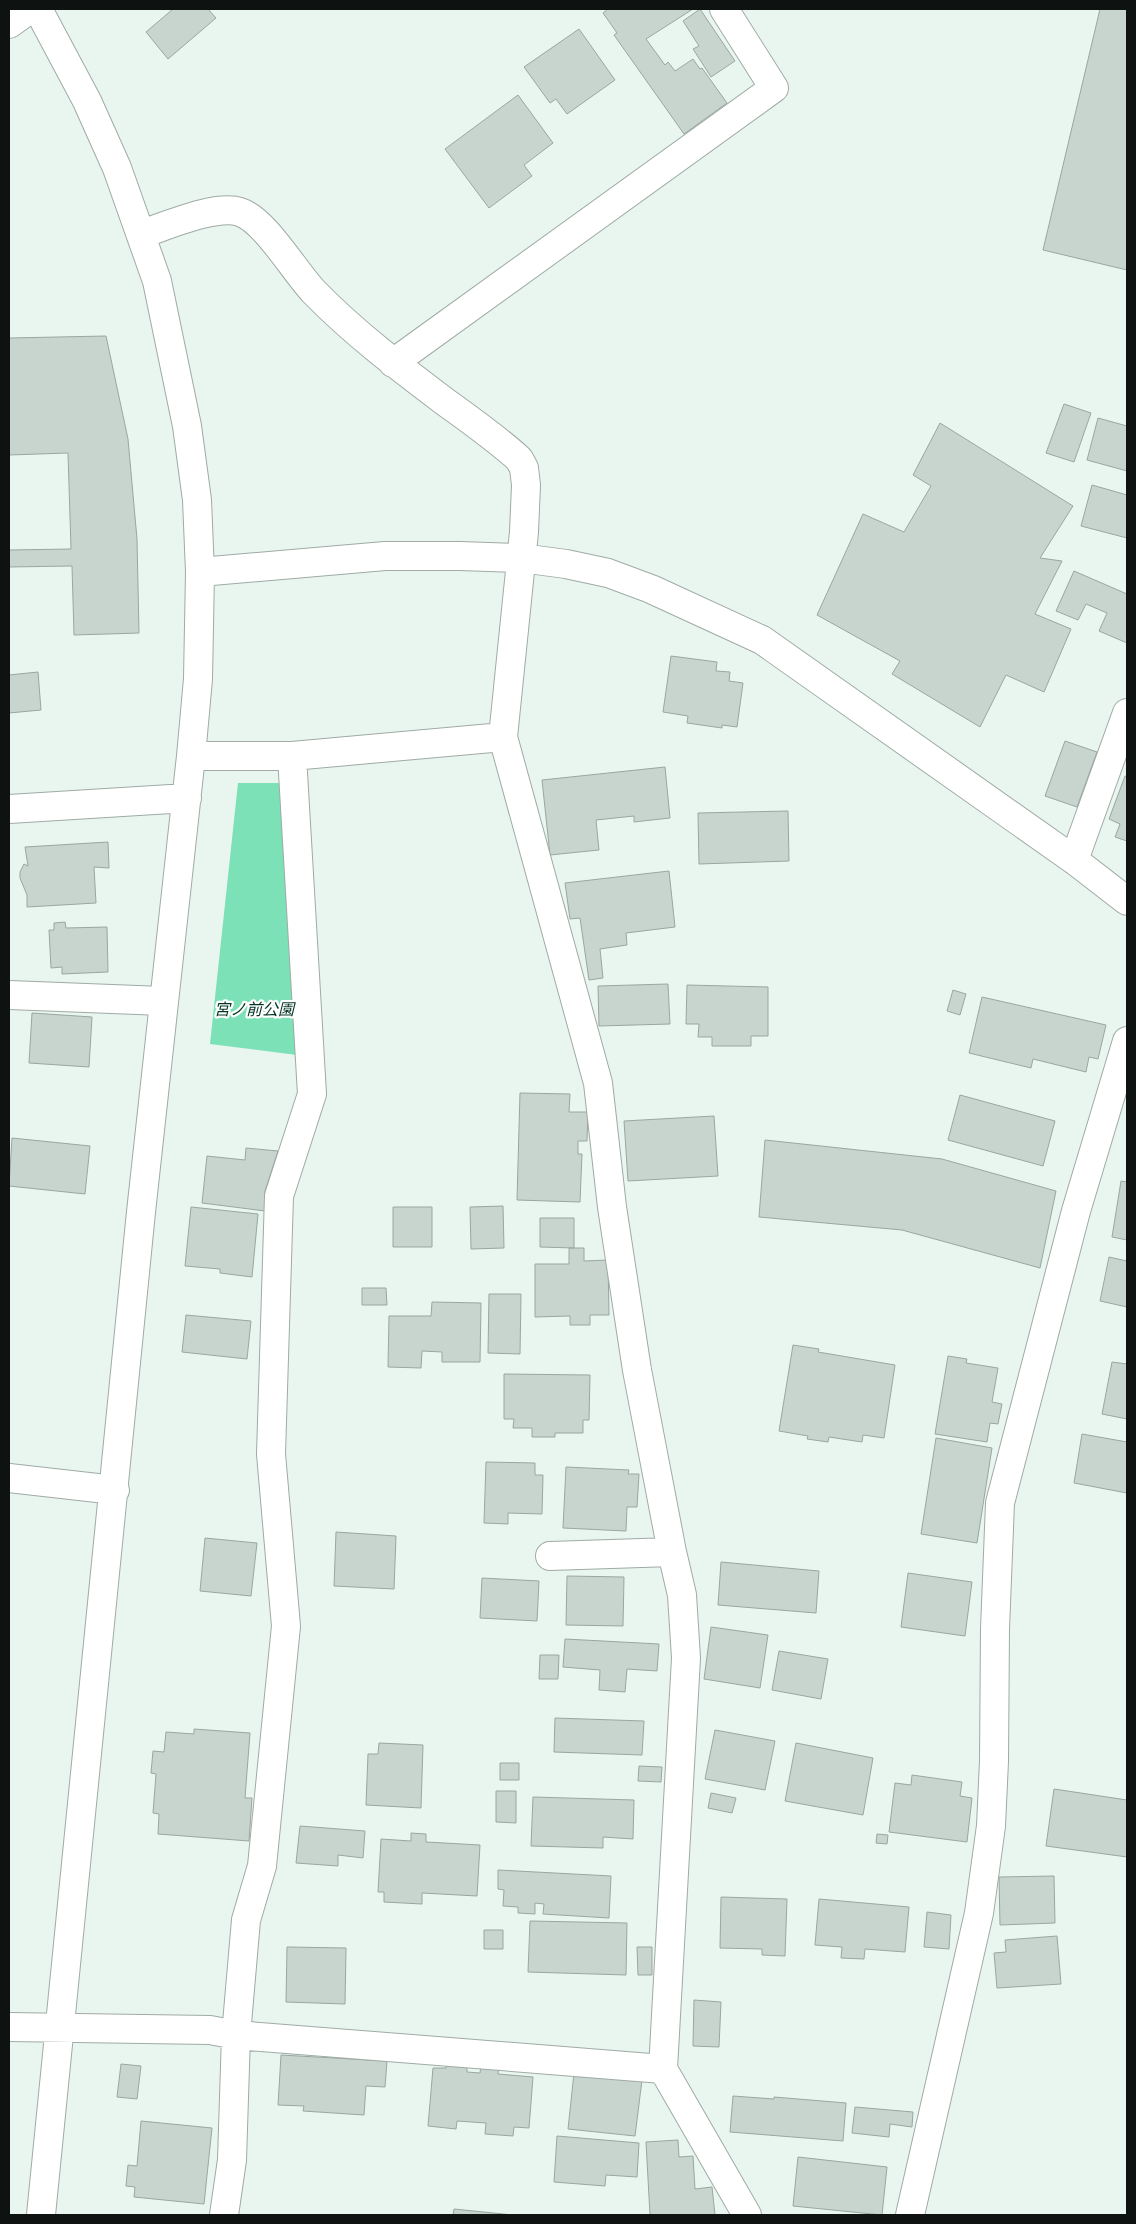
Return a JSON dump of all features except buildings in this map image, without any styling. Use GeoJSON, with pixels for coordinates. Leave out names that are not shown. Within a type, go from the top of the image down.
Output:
{"type":"FeatureCollection","features":[{"type":"Feature","properties":{"kind":"street"},"geometry":{"type":"LineString","coordinates":[[9,24],[30,9]]}},
{"type":"Feature","properties":{"kind":"street"},"geometry":{"type":"LineString","coordinates":[[38,9],[87,101],[117,168],[157,280],[187,426],[197,500],[200,572],[198,679],[187,798],[163,1001],[41,2215]]}},
{"type":"Feature","properties":{"kind":"street"},"geometry":{"type":"LineString","coordinates":[[393,363],[774,88],[724,9]]}},
{"type":"Feature","properties":{"kind":"street"},"geometry":{"type":"LineString","coordinates":[[142,234],[190,217],[217,211],[239,211],[256,220],[306,283],[342,321],[393,363],[519,459],[524,468],[526,485],[521,558],[503,737],[598,1083],[612,1207],[636,1360],[672,1552],[682,1594],[686,1658],[663,2069],[747,2215]]}},
{"type":"Feature","properties":{"kind":"street"},"geometry":{"type":"LineString","coordinates":[[200,572],[386,556],[521,558],[566,564],[608,573],[668,596],[762,640],[1074,860],[1127,901]]}},
{"type":"Feature","properties":{"kind":"street"},"geometry":{"type":"LineString","coordinates":[[1074,860],[1127,713]]}},
{"type":"Feature","properties":{"kind":"street"},"geometry":{"type":"LineString","coordinates":[[191,756],[292,756],[503,737]]}},
{"type":"Feature","properties":{"kind":"street"},"geometry":{"type":"LineString","coordinates":[[224,2215],[232,2160],[236,2035],[246,1920],[262,1866],[286,1626],[271,1454],[279,1196],[312,1094],[292,756]]}},
{"type":"Feature","properties":{"kind":"street"},"geometry":{"type":"LineString","coordinates":[[9,809],[187,798]]}},
{"type":"Feature","properties":{"kind":"street"},"geometry":{"type":"LineString","coordinates":[[9,995],[163,1001]]}},
{"type":"Feature","properties":{"kind":"street"},"geometry":{"type":"LineString","coordinates":[[910,2215],[979,1913],[991,1826],[1000,1503],[1076,1211],[1127,1041]]}},
{"type":"Feature","properties":{"kind":"street"},"geometry":{"type":"LineString","coordinates":[[9,1478],[114,1490]]}},
{"type":"Feature","properties":{"kind":"street"},"geometry":{"type":"LineString","coordinates":[[550,1556],[672,1552]]}},
{"type":"Feature","properties":{"kind":"street"},"geometry":{"type":"LineString","coordinates":[[9,2027],[210,2030],[236,2035],[663,2069]]}},
{"type":"Feature","properties":{"kind":"green space","name":"宮ノ前公園"},"geometry":{"type":"Polygon","coordinates":[[[238,783],[279,783],[297,1055],[210,1044],[238,783]]]}}]}
